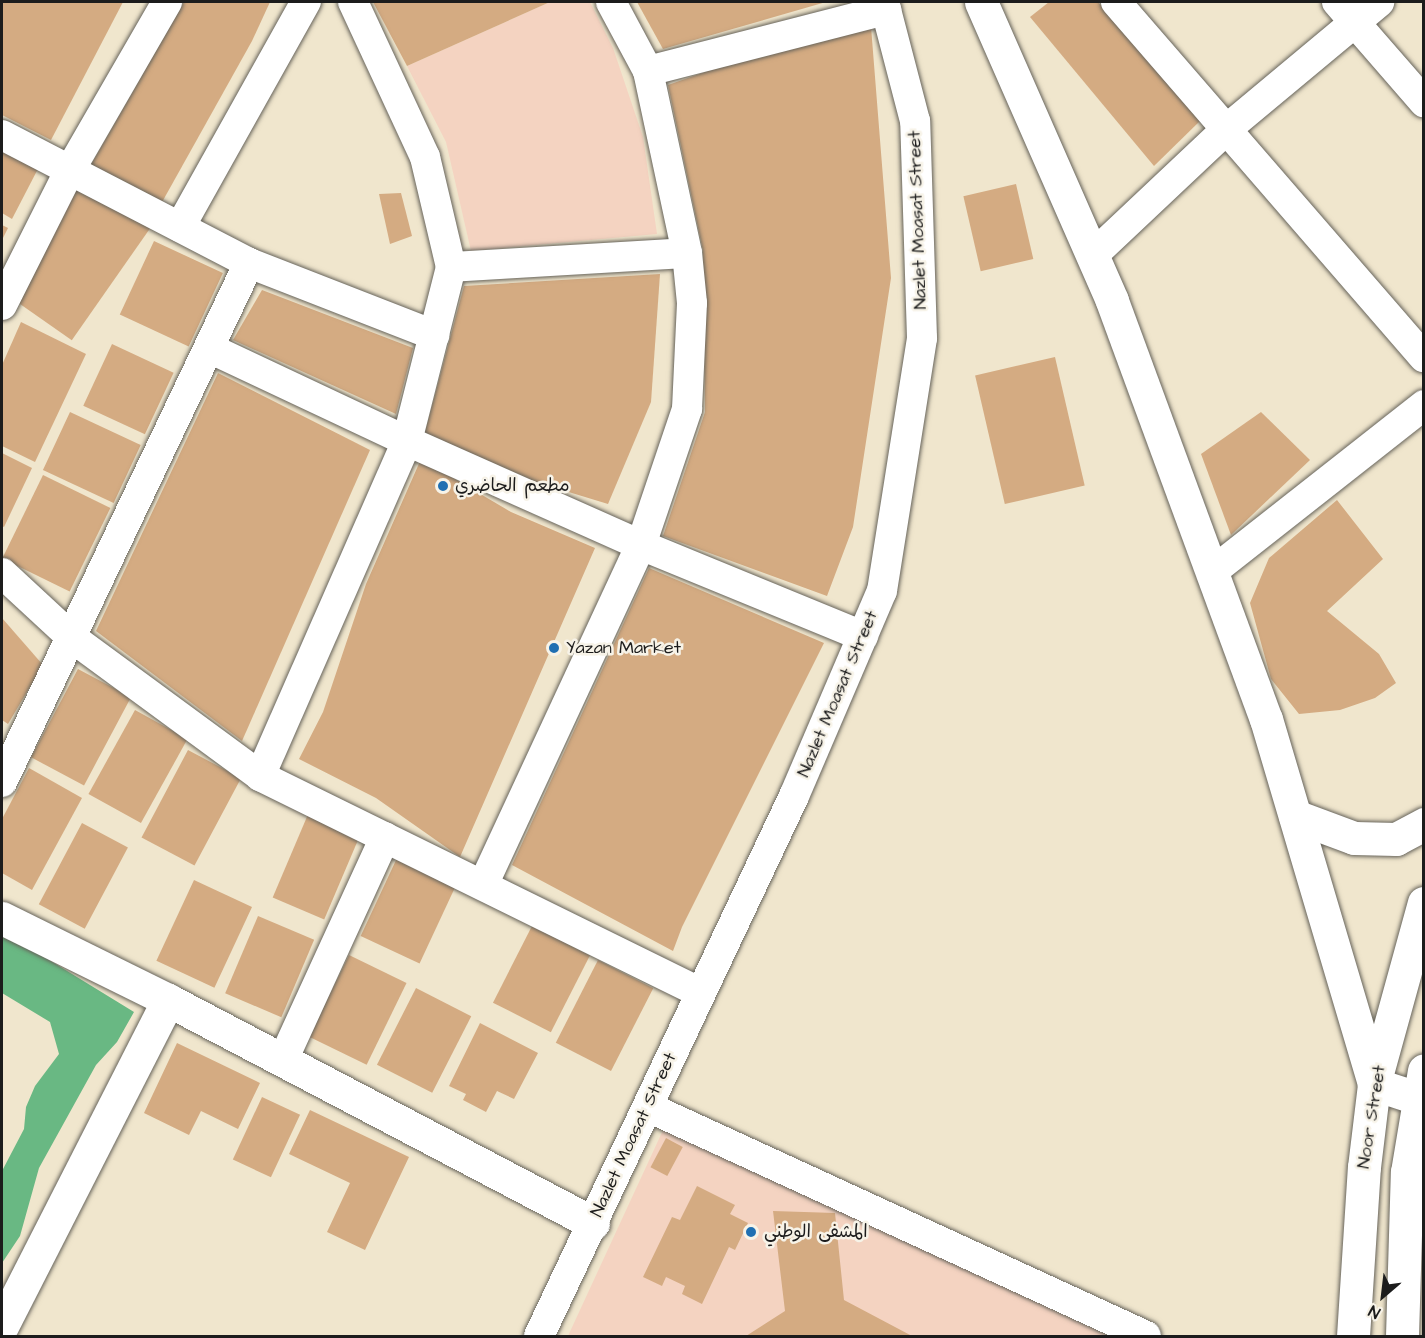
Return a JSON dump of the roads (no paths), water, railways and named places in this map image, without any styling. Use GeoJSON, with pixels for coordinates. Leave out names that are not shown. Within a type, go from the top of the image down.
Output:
{"type":"FeatureCollection","features":[{"type":"Feature","properties":{"kind":"street"},"geometry":{"type":"LineString","coordinates":[[2,305],[70,170],[166,2]]}},
{"type":"Feature","properties":{"kind":"street"},"geometry":{"type":"LineString","coordinates":[[180,227],[306,2]]}},
{"type":"Feature","properties":{"kind":"street"},"geometry":{"type":"LineString","coordinates":[[260,776],[407,441],[451,267],[425,157],[353,2]]}},
{"type":"Feature","properties":{"kind":"street"},"geometry":{"type":"LineString","coordinates":[[483,885],[641,545],[687,409],[692,303],[687,253],[648,71],[611,2]]}},
{"type":"Feature","properties":{"kind":"street"},"geometry":{"type":"LineString","coordinates":[[981,2],[1092,256],[1266,720],[1374,1084],[1420,1084],[1407,1172],[1414,1283],[1402,1336]]}},
{"type":"Feature","properties":{"kind":"street"},"geometry":{"type":"LineString","coordinates":[[1116,2],[1228,128],[1424,357]]}},
{"type":"Feature","properties":{"kind":"street"},"geometry":{"type":"LineString","coordinates":[[1092,256],[1228,128],[1347,11],[1378,2]]}},
{"type":"Feature","properties":{"kind":"street"},"geometry":{"type":"LineString","coordinates":[[648,71],[885,6]]}},
{"type":"Feature","properties":{"kind":"street","name":"Nazlet Moasat Street"},"geometry":{"type":"LineString","coordinates":[[539,1336],[795,796],[882,591],[922,338],[915,121],[885,6]]}},
{"type":"Feature","properties":{"kind":"street"},"geometry":{"type":"LineString","coordinates":[[1347,11],[1424,102]]}},
{"type":"Feature","properties":{"kind":"street"},"geometry":{"type":"LineString","coordinates":[[2,135],[249,263],[434,335]]}},
{"type":"Feature","properties":{"kind":"street"},"geometry":{"type":"LineString","coordinates":[[451,267],[687,253]]}},
{"type":"Feature","properties":{"kind":"street"},"geometry":{"type":"LineString","coordinates":[[2,782],[249,263]]}},
{"type":"Feature","properties":{"kind":"street"},"geometry":{"type":"LineString","coordinates":[[209,348],[407,441],[641,545],[863,636]]}},
{"type":"Feature","properties":{"kind":"street"},"geometry":{"type":"LineString","coordinates":[[1212,572],[1424,405]]}},
{"type":"Feature","properties":{"kind":"street"},"geometry":{"type":"LineString","coordinates":[[2,573],[71,637],[260,776],[701,993]]}},
{"type":"Feature","properties":{"kind":"street"},"geometry":{"type":"LineString","coordinates":[[1295,816],[1354,838],[1396,839],[1424,824]]}},
{"type":"Feature","properties":{"kind":"street"},"geometry":{"type":"LineString","coordinates":[[283,1060],[385,837]]}},
{"type":"Feature","properties":{"kind":"street","name":"Noor Street"},"geometry":{"type":"LineString","coordinates":[[1353,1336],[1364,1167],[1374,1084],[1424,903]]}},
{"type":"Feature","properties":{"kind":"street"},"geometry":{"type":"LineString","coordinates":[[2,918],[168,1000],[593,1223]]}},
{"type":"Feature","properties":{"kind":"street"},"geometry":{"type":"LineString","coordinates":[[20,1336],[2,1327],[168,1000]]}},
{"type":"Feature","properties":{"kind":"street"},"geometry":{"type":"LineString","coordinates":[[648,1107],[1146,1336]]}},
{"type":"Feature","properties":{"kind":"street"},"geometry":{"type":"LineString","coordinates":[[1364,1167],[1407,1172]]}},
{"type":"Feature","properties":{"kind":"place","name":"مطعم الحاضري"},"geometry":{"type":"Point","coordinates":[443,486]}},
{"type":"Feature","properties":{"kind":"place","name":"Yazan Market"},"geometry":{"type":"Point","coordinates":[554,648]}},
{"type":"Feature","properties":{"kind":"place","name":"المشفى الوطني"},"geometry":{"type":"Point","coordinates":[751,1232]}}]}
